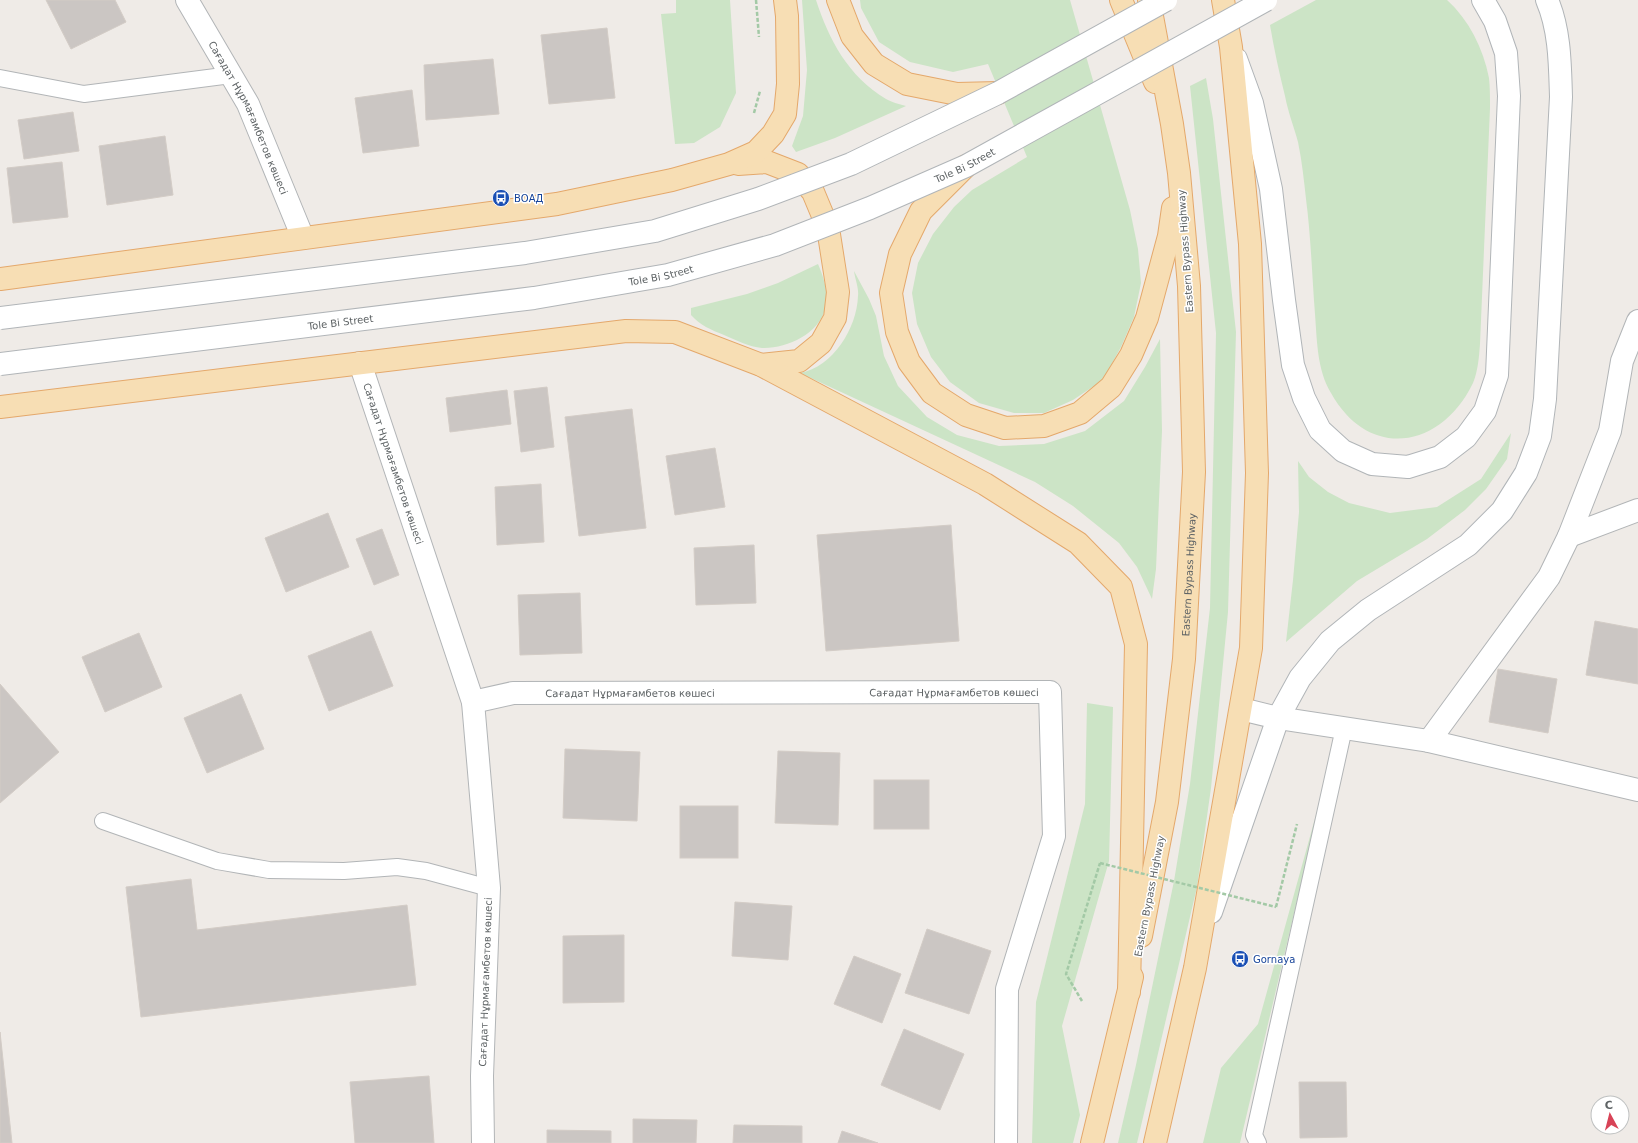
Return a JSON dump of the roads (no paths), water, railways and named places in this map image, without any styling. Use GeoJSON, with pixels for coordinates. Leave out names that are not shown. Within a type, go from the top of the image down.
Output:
{"type":"FeatureCollection","features":[{"type":"Feature","properties":{"kind":"main road","name":"Сағадат Нұрмағамбетов көшесі"},"geometry":{"type":"LineString","coordinates":[[187,0],[248,104],[303,238]]}},
{"type":"Feature","properties":{"kind":"main road"},"geometry":{"type":"LineString","coordinates":[[0,279],[557,204],[672,180],[729,164],[756,152],[773,134],[785,114],[788,84],[787,16],[785,0]]}},
{"type":"Feature","properties":{"kind":"main road"},"geometry":{"type":"LineString","coordinates":[[838,0],[852,36],[874,64],[907,84],[957,94],[998,93]]}},
{"type":"Feature","properties":{"kind":"main road"},"geometry":{"type":"LineString","coordinates":[[1121,0],[1172,124]]}},
{"type":"Feature","properties":{"kind":"main road","name":"Eastern Bypass Highway"},"geometry":{"type":"LineString","coordinates":[[1092,1143],[1129,992],[1167,802],[1184,658],[1194,472],[1189,286],[1179,173],[1172,124],[1149,0]]}},
{"type":"Feature","properties":{"kind":"main road"},"geometry":{"type":"LineString","coordinates":[[0,318],[525,252],[655,231],[758,199],[851,164],[998,93],[1166,0]]}},
{"type":"Feature","properties":{"kind":"main road"},"geometry":{"type":"LineString","coordinates":[[1155,1143],[1199,948],[1251,648],[1257,473],[1250,244],[1231,47],[1223,0]]}},
{"type":"Feature","properties":{"kind":"main road","name":"Tole Bi Street"},"geometry":{"type":"LineString","coordinates":[[0,364],[534,298],[668,275],[775,245],[870,208],[966,166],[1266,0]]}},
{"type":"Feature","properties":{"kind":"main road"},"geometry":{"type":"LineString","coordinates":[[1231,47],[1252,103],[1271,189],[1293,365],[1304,398],[1320,430],[1343,451],[1372,464],[1408,467],[1440,457],[1466,437],[1485,411],[1497,376],[1509,96],[1506,53],[1495,21],[1483,0]]}},
{"type":"Feature","properties":{"kind":"main road"},"geometry":{"type":"LineString","coordinates":[[1199,948],[1278,718],[1300,678],[1330,641],[1368,610],[1468,545],[1502,511],[1526,473],[1540,436],[1545,399],[1561,97],[1559,53],[1553,13],[1547,0]]}},
{"type":"Feature","properties":{"kind":"main road"},"geometry":{"type":"LineString","coordinates":[[729,164],[767,162],[798,174],[813,192],[828,228],[832,250],[838,292],[835,318],[822,343],[799,361],[761,365]]}},
{"type":"Feature","properties":{"kind":"main road"},"geometry":{"type":"LineString","coordinates":[[966,166],[922,212],[900,254],[891,293],[897,332],[909,362],[932,393],[966,416],[1006,428],[1044,426],[1080,413],[1111,387],[1131,355],[1147,318],[1169,236],[1179,173]]}},
{"type":"Feature","properties":{"kind":"main road"},"geometry":{"type":"LineString","coordinates":[[1429,741],[1549,577],[1569,536],[1610,431],[1622,361],[1638,321]]}},
{"type":"Feature","properties":{"kind":"main road"},"geometry":{"type":"LineString","coordinates":[[0,407],[626,330],[675,332],[761,365],[985,484],[1078,543],[1121,587],[1136,644],[1129,992]]}},
{"type":"Feature","properties":{"kind":"main road","name":"Сағадат Нұрмағамбетов көшесі"},"geometry":{"type":"LineString","coordinates":[[360,363],[473,702],[489,888],[482,1076],[483,1143]]}},
{"type":"Feature","properties":{"kind":"main road"},"geometry":{"type":"LineString","coordinates":[[1569,536],[1638,510]]}},
{"type":"Feature","properties":{"kind":"main road","name":"Сағадат Нұрмағамбетов көшесі"},"geometry":{"type":"LineString","coordinates":[[473,702],[513,693],[1050,692],[1054,836],[1007,989],[1006,1143]]}},
{"type":"Feature","properties":{"kind":"main road"},"geometry":{"type":"LineString","coordinates":[[1241,709],[1278,718],[1429,741],[1638,790]]}},
{"type":"Feature","properties":{"kind":"lane"},"geometry":{"type":"LineString","coordinates":[[0,78],[84,94],[231,75]]}},
{"type":"Feature","properties":{"kind":"lane"},"geometry":{"type":"LineString","coordinates":[[1258,1143],[1254,1135],[1344,728]]}},
{"type":"Feature","properties":{"kind":"lane"},"geometry":{"type":"LineString","coordinates":[[103,821],[217,861],[269,870],[344,871],[397,868],[426,872],[489,888]]}},
{"type":"Feature","properties":{"kind":"place","name":"ВОАД"},"geometry":{"type":"Point","coordinates":[501,198]}},
{"type":"Feature","properties":{"kind":"place","name":"Gornaya"},"geometry":{"type":"Point","coordinates":[1240,959]}}]}
